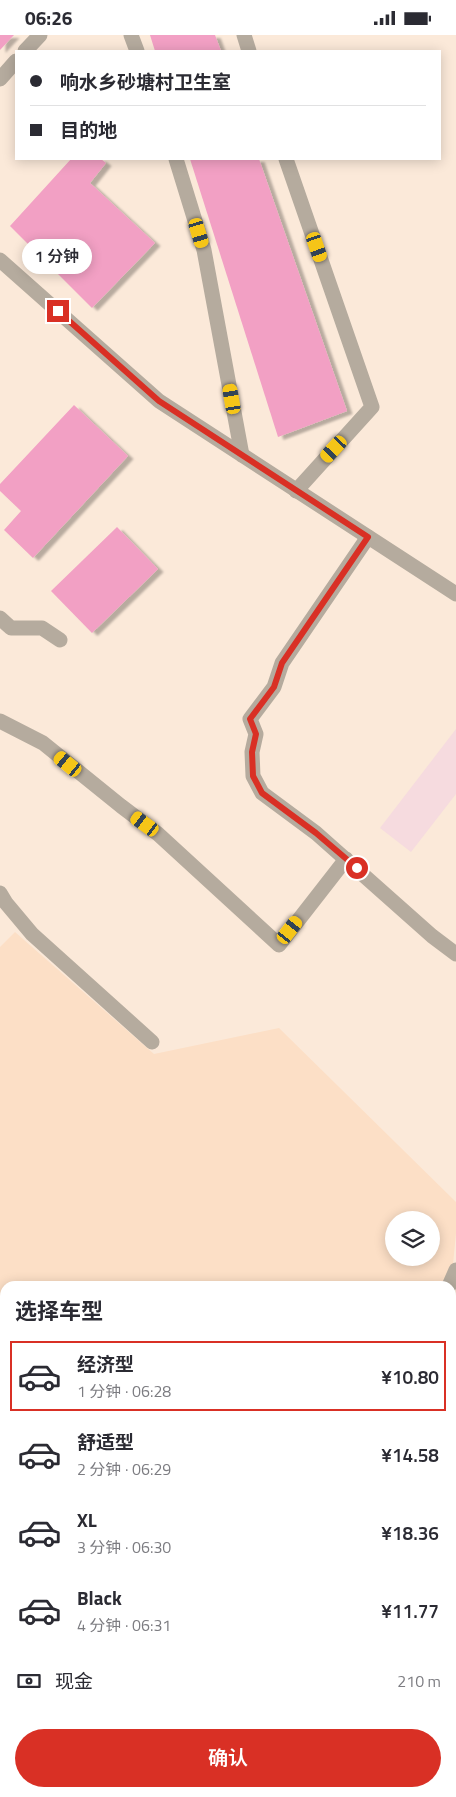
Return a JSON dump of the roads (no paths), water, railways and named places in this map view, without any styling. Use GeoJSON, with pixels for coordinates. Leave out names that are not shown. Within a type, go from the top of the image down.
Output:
{"type":"FeatureCollection","features":[{"type":"Feature","properties":{"kind":"street"},"geometry":{"type":"LineString","coordinates":[[26,50],[40,35]]}},
{"type":"Feature","properties":{"kind":"street"},"geometry":{"type":"LineString","coordinates":[[131,35],[136,50]]}},
{"type":"Feature","properties":{"kind":"street"},"geometry":{"type":"LineString","coordinates":[[244,35],[249,50]]}},
{"type":"Feature","properties":{"kind":"street"},"geometry":{"type":"LineString","coordinates":[[0,79],[15,62]]}},
{"type":"Feature","properties":{"kind":"street"},"geometry":{"type":"LineString","coordinates":[[176,160],[204,250],[242,455]]}},
{"type":"Feature","properties":{"kind":"street"},"geometry":{"type":"LineString","coordinates":[[286,160],[372,407],[296,491]]}},
{"type":"Feature","properties":{"kind":"street"},"geometry":{"type":"LineString","coordinates":[[0,260],[159,401],[456,594]]}},
{"type":"Feature","properties":{"kind":"street"},"geometry":{"type":"LineString","coordinates":[[368,537],[282,663],[274,687],[250,719],[256,734],[252,752],[253,776],[262,793],[316,833],[432,936],[456,954]]}},
{"type":"Feature","properties":{"kind":"street"},"geometry":{"type":"LineString","coordinates":[[0,618],[11,628],[42,628],[60,640]]}},
{"type":"Feature","properties":{"kind":"street"},"geometry":{"type":"LineString","coordinates":[[0,721],[42,743],[158,833],[279,945],[346,859]]}},
{"type":"Feature","properties":{"kind":"street"},"geometry":{"type":"LineString","coordinates":[[2,902],[32,934],[152,1042]]}}]}
